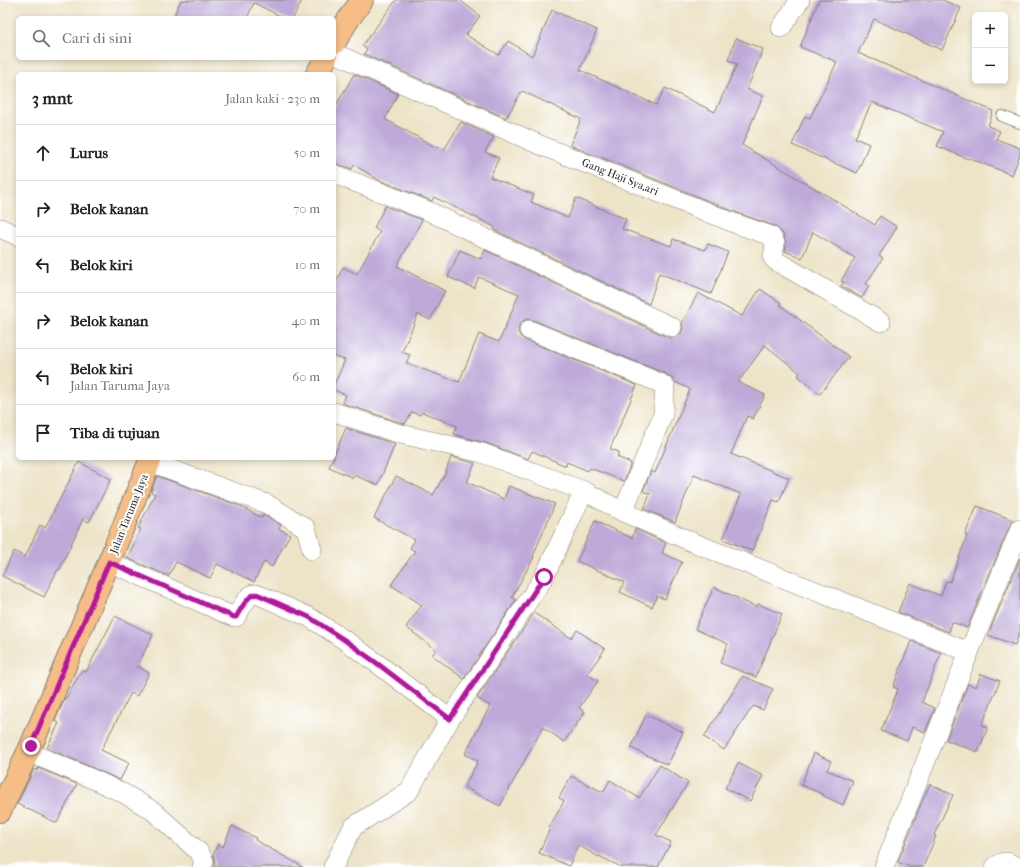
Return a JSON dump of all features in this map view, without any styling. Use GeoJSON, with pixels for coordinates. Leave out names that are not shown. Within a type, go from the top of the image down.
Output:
{"type":"FeatureCollection","features":[{"type":"Feature","properties":{"kind":"main road"},"geometry":{"type":"LineString","coordinates":[[336,40],[362,0]]}},
{"type":"Feature","properties":{"kind":"main road"},"geometry":{"type":"LineString","coordinates":[[318,72],[325,60]]}},
{"type":"Feature","properties":{"kind":"main road","name":"Jalan Taruma Jaya"},"geometry":{"type":"LineString","coordinates":[[0,811],[28,752],[151,460]]}},
{"type":"Feature","properties":{"kind":"street"},"geometry":{"type":"LineString","coordinates":[[781,28],[800,0]]}},
{"type":"Feature","properties":{"kind":"street","name":"Gang Haji Sya,ari"},"geometry":{"type":"LineString","coordinates":[[336,55],[540,145],[734,223],[771,236],[775,243],[773,258],[776,261],[881,322]]}},
{"type":"Feature","properties":{"kind":"street"},"geometry":{"type":"LineString","coordinates":[[336,175],[426,210],[672,326]]}},
{"type":"Feature","properties":{"kind":"street"},"geometry":{"type":"LineString","coordinates":[[0,228],[16,235]]}},
{"type":"Feature","properties":{"kind":"street"},"geometry":{"type":"LineString","coordinates":[[529,330],[660,383],[665,387],[663,414],[624,512]]}},
{"type":"Feature","properties":{"kind":"street"},"geometry":{"type":"LineString","coordinates":[[336,413],[396,433],[482,453],[584,491],[624,512],[704,547],[969,652]]}},
{"type":"Feature","properties":{"kind":"street"},"geometry":{"type":"LineString","coordinates":[[151,460],[267,504],[306,528],[312,550]]}},
{"type":"Feature","properties":{"kind":"street"},"geometry":{"type":"LineString","coordinates":[[333,867],[353,827],[409,791],[450,719],[544,577],[584,491]]}},
{"type":"Feature","properties":{"kind":"street"},"geometry":{"type":"LineString","coordinates":[[884,867],[969,652],[1020,529]]}},
{"type":"Feature","properties":{"kind":"street"},"geometry":{"type":"LineString","coordinates":[[109,562],[234,617],[236,617],[248,598],[255,594],[309,617],[343,639],[450,719]]}},
{"type":"Feature","properties":{"kind":"street"},"geometry":{"type":"LineString","coordinates":[[28,752],[125,794],[153,811],[199,852],[205,866]]}},
{"type":"Feature","properties":{"kind":"street"},"geometry":{"type":"LineString","coordinates":[[995,867],[1001,862],[1009,862],[1018,867]]}},
{"type":"Feature","properties":{"kind":"lane"},"geometry":{"type":"LineString","coordinates":[[1002,116],[1020,123]]}},
{"type":"Feature","properties":{"kind":"building"},"geometry":{"type":"Polygon","coordinates":[[[181,0],[302,0],[294,16],[280,16],[254,3],[248,16],[174,16],[181,0]]]}},
{"type":"Feature","properties":{"kind":"building"},"geometry":{"type":"Polygon","coordinates":[[[396,0],[460,0],[480,16],[466,35],[499,55],[508,41],[532,56],[552,10],[597,30],[580,70],[656,105],[665,88],[715,112],[737,64],[728,60],[736,38],[763,49],[747,89],[763,96],[742,145],[875,225],[880,216],[897,227],[879,256],[883,258],[866,284],[869,286],[862,298],[841,286],[844,282],[841,281],[855,258],[813,232],[802,258],[785,251],[786,244],[783,234],[775,226],[738,213],[570,145],[581,119],[522,91],[506,118],[364,54],[367,49],[362,46],[396,0]]]}},
{"type":"Feature","properties":{"kind":"building"},"geometry":{"type":"Polygon","coordinates":[[[819,0],[943,0],[961,8],[942,50],[874,19],[858,53],[993,111],[988,126],[1000,131],[996,139],[1020,148],[1020,154],[1012,175],[937,146],[943,132],[872,102],[855,138],[869,144],[857,173],[792,145],[805,116],[810,118],[837,62],[800,47],[819,0]]]}},
{"type":"Feature","properties":{"kind":"building"},"geometry":{"type":"Polygon","coordinates":[[[354,74],[398,94],[385,119],[437,148],[438,146],[444,150],[461,122],[494,137],[485,152],[499,158],[490,177],[534,195],[531,202],[568,218],[576,198],[626,219],[622,229],[671,246],[673,239],[705,250],[708,244],[728,252],[711,294],[659,273],[649,304],[494,230],[495,227],[434,197],[432,201],[379,180],[354,165],[352,169],[336,164],[336,106],[354,74]]]}},
{"type":"Feature","properties":{"kind":"building"},"geometry":{"type":"Polygon","coordinates":[[[385,206],[422,220],[397,266],[445,291],[430,320],[418,314],[402,352],[410,355],[406,363],[459,382],[479,334],[499,342],[519,294],[479,277],[474,288],[448,277],[460,250],[481,259],[485,250],[667,337],[672,338],[678,336],[682,332],[682,323],[698,293],[742,316],[760,289],[781,303],[780,305],[849,357],[820,394],[798,376],[800,373],[765,345],[738,382],[765,395],[753,419],[747,416],[731,454],[789,478],[779,502],[773,500],[752,551],[723,539],[741,494],[694,475],[675,522],[644,509],[650,494],[643,491],[651,471],[655,473],[690,389],[675,382],[664,373],[533,320],[527,319],[519,326],[518,332],[525,340],[637,385],[610,449],[619,452],[617,457],[631,463],[624,481],[590,468],[588,471],[567,462],[566,466],[532,451],[528,459],[486,443],[454,434],[457,426],[422,412],[420,415],[412,412],[405,424],[342,403],[346,395],[336,391],[336,380],[345,360],[336,357],[336,283],[343,267],[357,274],[380,232],[374,228],[385,206]]]}},
{"type":"Feature","properties":{"kind":"building"},"geometry":{"type":"Polygon","coordinates":[[[346,428],[395,444],[378,485],[354,475],[353,478],[329,467],[332,460],[336,460],[336,450],[346,428]]]}},
{"type":"Feature","properties":{"kind":"building"},"geometry":{"type":"Polygon","coordinates":[[[451,457],[475,463],[467,482],[504,499],[509,486],[555,504],[533,556],[534,557],[512,597],[516,600],[464,679],[432,655],[436,650],[406,627],[422,605],[391,585],[415,551],[410,548],[415,540],[374,518],[396,476],[433,495],[445,474],[451,457]]]}},
{"type":"Feature","properties":{"kind":"building"},"geometry":{"type":"Polygon","coordinates":[[[79,462],[111,479],[89,522],[83,519],[59,570],[58,569],[44,597],[2,576],[14,551],[25,557],[40,525],[45,528],[79,462]]]}},
{"type":"Feature","properties":{"kind":"building"},"geometry":{"type":"Polygon","coordinates":[[[157,476],[240,506],[262,518],[263,515],[281,525],[279,529],[290,534],[272,567],[264,562],[254,582],[217,564],[210,578],[176,562],[169,576],[127,558],[141,529],[138,528],[155,494],[151,492],[157,476]]]}},
{"type":"Feature","properties":{"kind":"building"},"geometry":{"type":"Polygon","coordinates":[[[977,506],[1013,520],[967,628],[952,622],[949,632],[898,612],[910,583],[941,596],[946,581],[950,582],[967,536],[965,535],[977,506]]]}},
{"type":"Feature","properties":{"kind":"building"},"geometry":{"type":"Polygon","coordinates":[[[595,521],[632,538],[635,529],[666,543],[662,553],[682,562],[665,599],[657,596],[652,607],[620,592],[624,582],[577,561],[595,521]]]}},
{"type":"Feature","properties":{"kind":"building"},"geometry":{"type":"Polygon","coordinates":[[[1020,558],[1020,631],[1015,645],[988,635],[1020,558]]]}},
{"type":"Feature","properties":{"kind":"building"},"geometry":{"type":"Polygon","coordinates":[[[714,587],[756,607],[758,604],[782,614],[756,677],[720,663],[728,644],[695,629],[714,587]]]}},
{"type":"Feature","properties":{"kind":"building"},"geometry":{"type":"Polygon","coordinates":[[[534,613],[571,638],[577,630],[605,649],[587,674],[598,681],[579,708],[585,712],[564,742],[543,727],[500,806],[464,787],[478,761],[465,754],[490,706],[477,698],[534,613]]]}},
{"type":"Feature","properties":{"kind":"building"},"geometry":{"type":"Polygon","coordinates":[[[115,616],[153,635],[137,666],[149,673],[137,696],[131,693],[101,750],[129,763],[120,780],[47,748],[59,723],[55,721],[65,698],[82,670],[86,672],[115,616]]]}},
{"type":"Feature","properties":{"kind":"building"},"geometry":{"type":"Polygon","coordinates":[[[911,641],[941,653],[922,702],[935,708],[925,732],[912,727],[907,741],[881,731],[898,689],[893,687],[911,641]]]}},
{"type":"Feature","properties":{"kind":"building"},"geometry":{"type":"Polygon","coordinates":[[[981,674],[1000,681],[982,725],[988,727],[978,752],[946,740],[968,684],[976,687],[981,674]]]}},
{"type":"Feature","properties":{"kind":"building"},"geometry":{"type":"Polygon","coordinates":[[[743,676],[773,689],[763,710],[753,706],[724,750],[704,737],[743,676]]]}},
{"type":"Feature","properties":{"kind":"building"},"geometry":{"type":"Polygon","coordinates":[[[646,715],[683,732],[668,765],[631,748],[646,715]]]}},
{"type":"Feature","properties":{"kind":"building"},"geometry":{"type":"Polygon","coordinates":[[[814,753],[831,761],[827,770],[853,781],[843,805],[801,785],[814,753]]]}},
{"type":"Feature","properties":{"kind":"building"},"geometry":{"type":"Polygon","coordinates":[[[738,763],[763,776],[750,801],[725,788],[738,763]]]}},
{"type":"Feature","properties":{"kind":"building"},"geometry":{"type":"Polygon","coordinates":[[[660,765],[688,783],[656,835],[671,842],[658,867],[621,867],[578,845],[569,866],[539,853],[549,828],[564,801],[559,798],[571,776],[603,792],[610,780],[639,798],[660,765]]]}},
{"type":"Feature","properties":{"kind":"building"},"geometry":{"type":"Polygon","coordinates":[[[38,768],[77,784],[57,823],[17,804],[34,769],[37,771],[38,768]]]}},
{"type":"Feature","properties":{"kind":"building"},"geometry":{"type":"Polygon","coordinates":[[[930,784],[953,795],[934,835],[936,836],[923,867],[910,867],[898,862],[930,784]]]}},
{"type":"Feature","properties":{"kind":"building"},"geometry":{"type":"Polygon","coordinates":[[[232,826],[256,838],[255,840],[303,867],[214,867],[215,860],[213,855],[218,844],[223,847],[232,826]]]}},
{"type":"Feature","properties":{"kind":"route"},"geometry":{"type":"LineString","coordinates":[[31,746],[109,562],[234,617],[236,617],[248,598],[255,594],[309,617],[378,664],[450,719],[544,577]]}}]}
